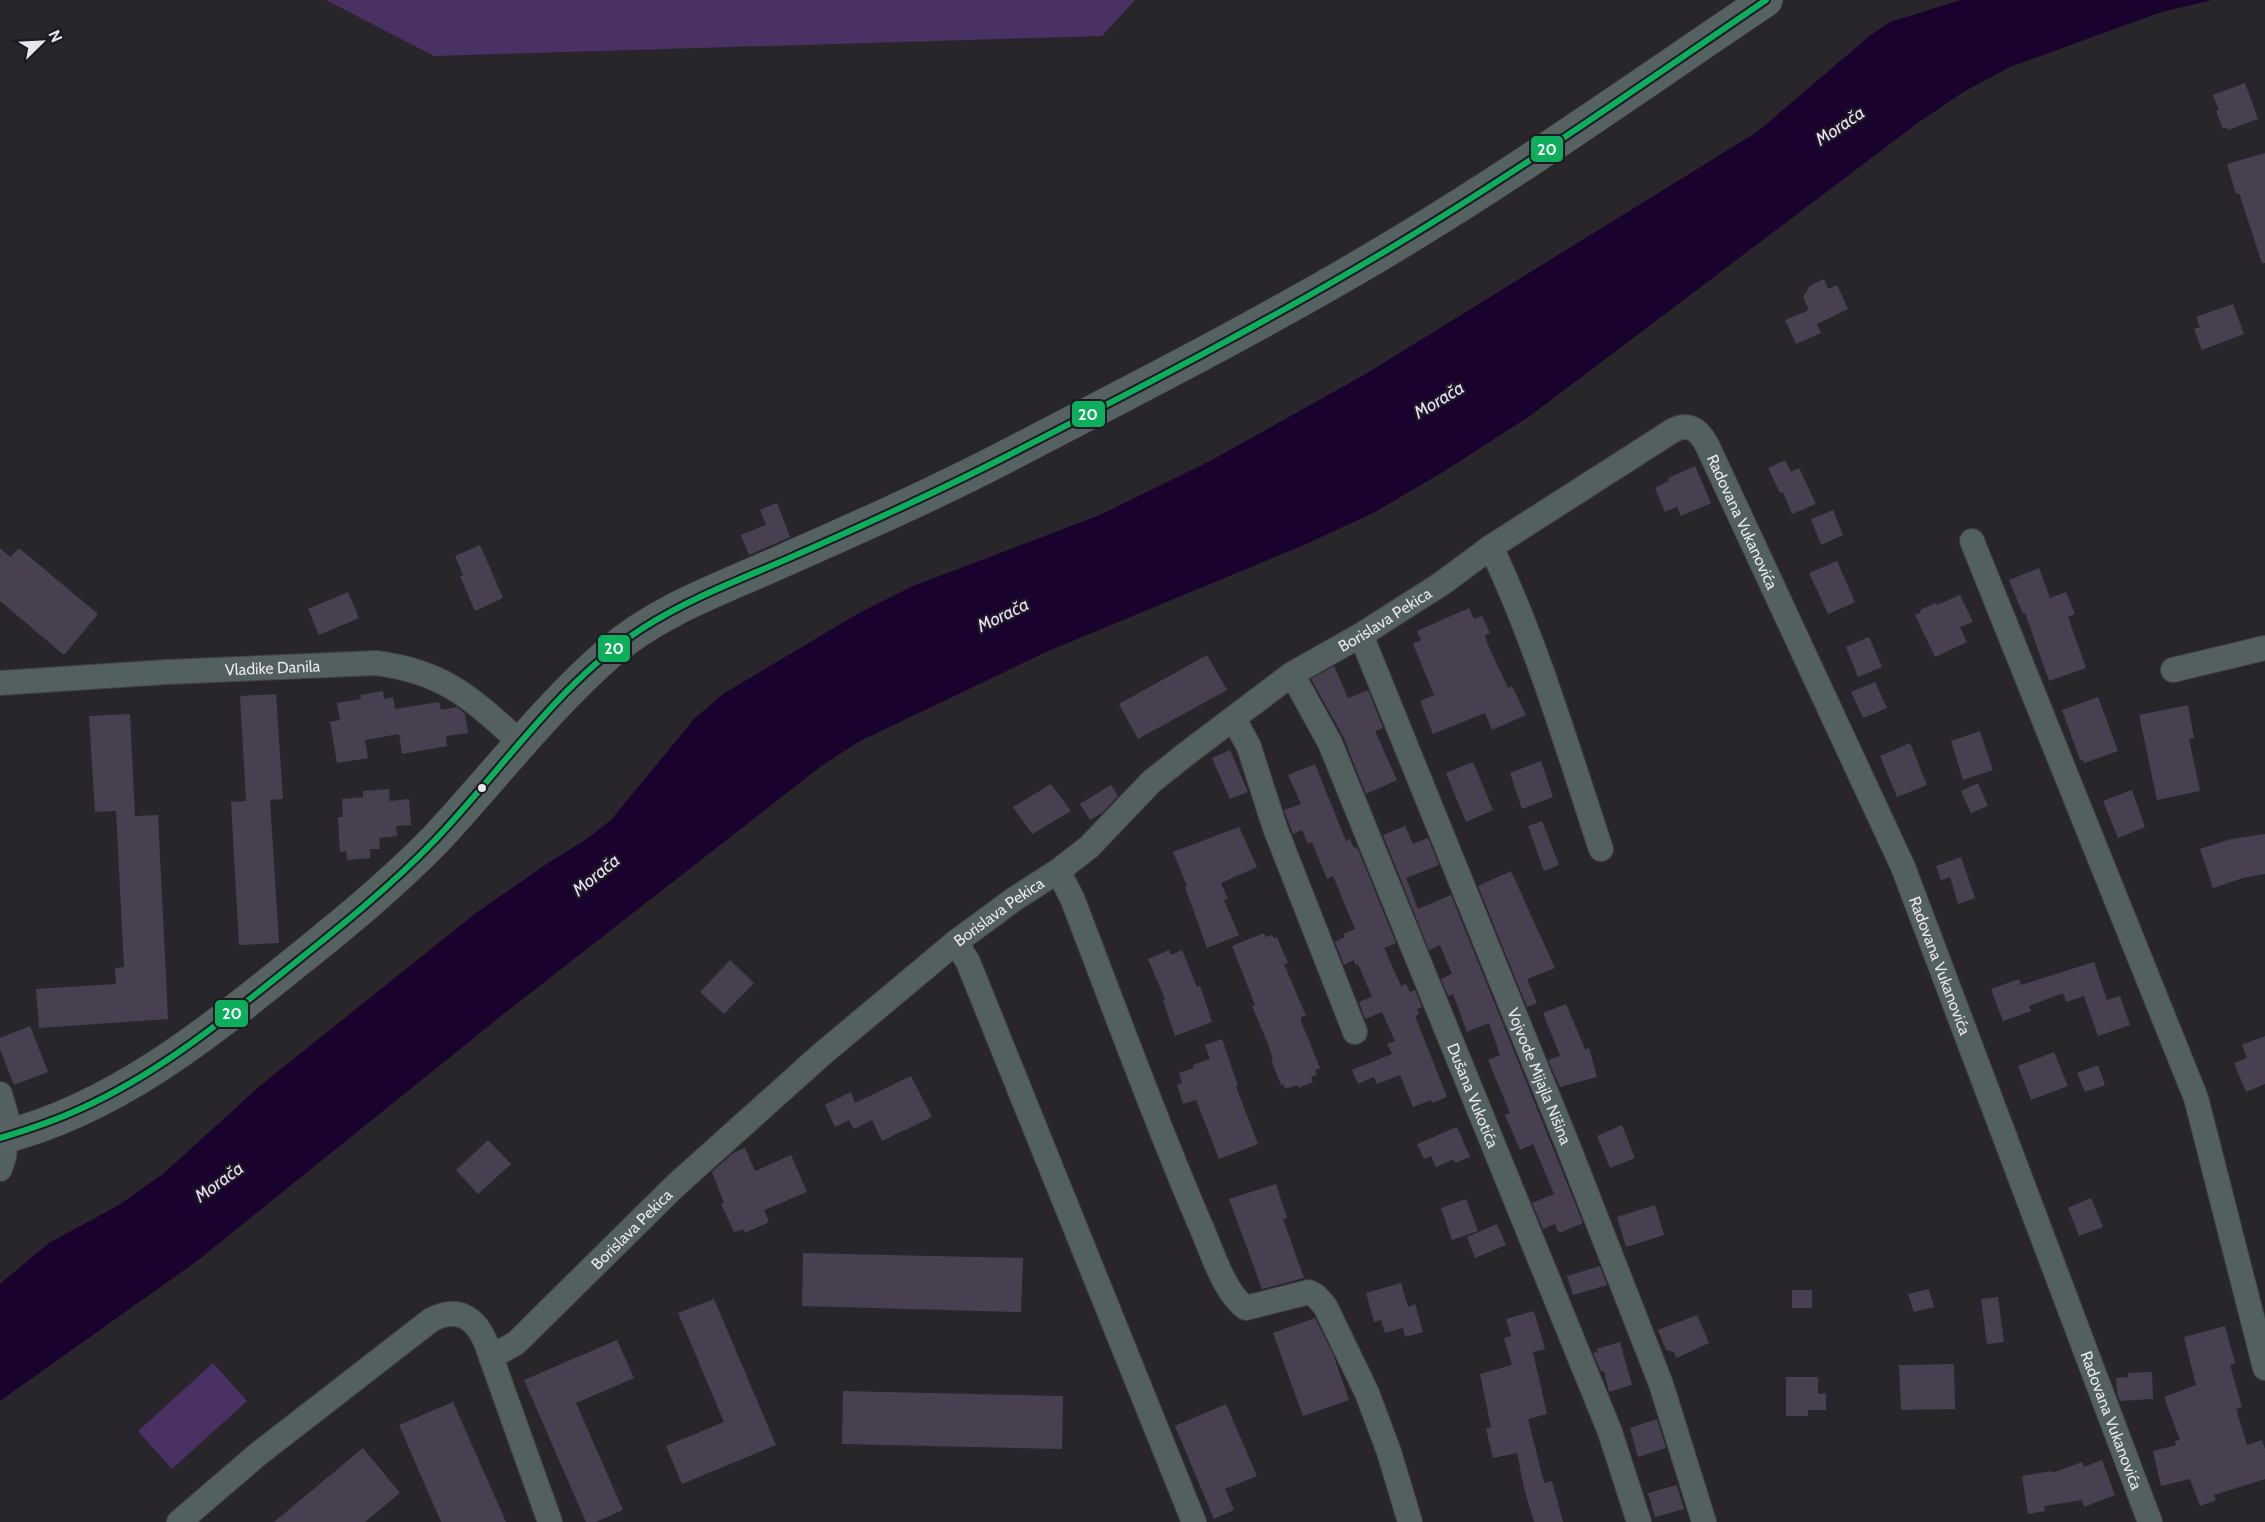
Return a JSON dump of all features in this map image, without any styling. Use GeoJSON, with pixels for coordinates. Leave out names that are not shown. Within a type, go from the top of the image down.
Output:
{"type":"FeatureCollection","features":[{"type":"Feature","properties":{"kind":"main road"},"geometry":{"type":"LineString","coordinates":[[6,1137],[69,1115],[110,1095],[220,1024],[392,882],[601,660],[636,632],[657,619],[1000,459],[1322,288],[1485,189],[1766,0]]}},
{"type":"Feature","properties":{"kind":"street","name":"Borislava Pekica"},"geometry":{"type":"LineString","coordinates":[[491,1357],[516,1343],[675,1186],[822,1054],[956,942],[1089,847],[1151,782],[1292,674],[1361,636],[1441,584],[1491,547],[1672,431],[1683,426],[1693,428]]}},
{"type":"Feature","properties":{"kind":"street","name":"Radovana Vukanovića"},"geometry":{"type":"LineString","coordinates":[[1693,428],[1707,445],[1903,867],[2150,1522]]}},
{"type":"Feature","properties":{"kind":"street"},"geometry":{"type":"LineString","coordinates":[[1972,541],[2196,1098],[2265,1368]]}},
{"type":"Feature","properties":{"kind":"street"},"geometry":{"type":"LineString","coordinates":[[1491,547],[1516,600],[1533,646],[1601,849]]}},
{"type":"Feature","properties":{"kind":"street","name":"Vojvode Mijajla Nišina"},"geometry":{"type":"LineString","coordinates":[[1361,636],[1559,1124],[1657,1374],[1704,1522]]}},
{"type":"Feature","properties":{"kind":"street"},"geometry":{"type":"LineString","coordinates":[[2173,670],[2265,648]]}},
{"type":"Feature","properties":{"kind":"street","name":"Vladike Danila"},"geometry":{"type":"LineString","coordinates":[[0,683],[168,672],[376,663],[402,666],[431,675],[459,690],[521,743]]}},
{"type":"Feature","properties":{"kind":"street","name":"Dušana Vukotića"},"geometry":{"type":"LineString","coordinates":[[1292,674],[1330,743],[1610,1432],[1639,1522]]}},
{"type":"Feature","properties":{"kind":"street"},"geometry":{"type":"LineString","coordinates":[[1234,719],[1249,747],[1275,828],[1355,1032]]}},
{"type":"Feature","properties":{"kind":"street"},"geometry":{"type":"LineString","coordinates":[[1058,871],[1072,898],[1185,1190],[1220,1271],[1239,1303],[1246,1308],[1309,1292],[1325,1306],[1367,1393],[1389,1452],[1410,1522]]}},
{"type":"Feature","properties":{"kind":"street"},"geometry":{"type":"LineString","coordinates":[[956,942],[968,962],[1194,1522]]}},
{"type":"Feature","properties":{"kind":"street"},"geometry":{"type":"LineString","coordinates":[[0,1094],[6,1137],[0,1169]]}},
{"type":"Feature","properties":{"kind":"street"},"geometry":{"type":"LineString","coordinates":[[179,1522],[257,1455],[432,1320],[452,1312],[461,1314],[470,1320],[485,1339],[550,1522]]}},
{"type":"Feature","properties":{"kind":"shaded area"},"geometry":{"type":"Polygon","coordinates":[[[326,0],[1135,0],[1102,36],[434,56],[326,0]]]}},
{"type":"Feature","properties":{"kind":"shaded area"},"geometry":{"type":"Polygon","coordinates":[[[213,1363],[247,1401],[172,1469],[138,1431],[213,1363]]]}},
{"type":"Feature","properties":{"kind":"water","name":"Morača"},"geometry":{"type":"Polygon","coordinates":[[[1961,0],[2212,0],[2161,12],[2010,67],[1965,91],[1919,122],[1530,416],[1443,472],[1373,513],[1304,545],[1046,652],[858,742],[820,767],[506,1012],[197,1261],[0,1401],[0,1284],[49,1243],[119,1205],[163,1174],[261,1085],[476,913],[584,841],[611,820],[695,718],[723,694],[859,613],[913,586],[1100,515],[1210,461],[1364,375],[1757,132],[1872,34],[1890,22],[1961,0]]]}},
{"type":"Feature","properties":{"kind":"building"},"geometry":{"type":"Polygon","coordinates":[[[2245,83],[2258,119],[2228,130],[2227,127],[2223,129],[2213,95],[2245,83]]]}},
{"type":"Feature","properties":{"kind":"building"},"geometry":{"type":"Polygon","coordinates":[[[2265,153],[2265,263],[2262,263],[2227,164],[2265,153]]]}},
{"type":"Feature","properties":{"kind":"building"},"geometry":{"type":"Polygon","coordinates":[[[1824,279],[1828,289],[1837,285],[1848,309],[1817,324],[1821,333],[1796,344],[1785,320],[1809,310],[1803,297],[1810,286],[1824,279]]]}},
{"type":"Feature","properties":{"kind":"building"},"geometry":{"type":"Polygon","coordinates":[[[2233,304],[2244,334],[2202,350],[2194,329],[2200,327],[2196,317],[2233,304]]]}},
{"type":"Feature","properties":{"kind":"building"},"geometry":{"type":"Polygon","coordinates":[[[1785,460],[1791,472],[1799,468],[1816,504],[1792,514],[1783,492],[1780,493],[1768,468],[1785,460]]]}},
{"type":"Feature","properties":{"kind":"building"},"geometry":{"type":"Polygon","coordinates":[[[1695,466],[1711,503],[1681,516],[1677,507],[1665,512],[1655,488],[1669,481],[1668,478],[1695,466]]]}},
{"type":"Feature","properties":{"kind":"building"},"geometry":{"type":"Polygon","coordinates":[[[777,503],[790,537],[749,555],[741,535],[766,525],[760,510],[777,503]]]}},
{"type":"Feature","properties":{"kind":"building"},"geometry":{"type":"Polygon","coordinates":[[[1833,510],[1843,535],[1821,545],[1811,519],[1833,510]]]}},
{"type":"Feature","properties":{"kind":"building"},"geometry":{"type":"Polygon","coordinates":[[[480,545],[503,598],[475,611],[460,576],[463,575],[455,556],[480,545]]]}},
{"type":"Feature","properties":{"kind":"building"},"geometry":{"type":"Polygon","coordinates":[[[0,548],[10,557],[19,548],[98,614],[64,655],[0,601],[0,548]]]}},
{"type":"Feature","properties":{"kind":"building"},"geometry":{"type":"Polygon","coordinates":[[[1837,561],[1855,602],[1828,614],[1809,573],[1837,561]]]}},
{"type":"Feature","properties":{"kind":"building"},"geometry":{"type":"Polygon","coordinates":[[[2039,568],[2050,598],[2066,592],[2075,614],[2068,617],[2086,668],[2049,681],[2025,613],[2023,614],[2009,580],[2039,568]]]}},
{"type":"Feature","properties":{"kind":"building"},"geometry":{"type":"Polygon","coordinates":[[[348,592],[359,618],[319,635],[308,609],[348,592]]]}},
{"type":"Feature","properties":{"kind":"building"},"geometry":{"type":"Polygon","coordinates":[[[1960,595],[1973,622],[1960,627],[1967,642],[1935,657],[1915,615],[1921,612],[1920,610],[1960,595]]]}},
{"type":"Feature","properties":{"kind":"building"},"geometry":{"type":"Polygon","coordinates":[[[1469,608],[1474,619],[1482,616],[1490,633],[1485,635],[1487,643],[1508,688],[1512,686],[1526,715],[1492,730],[1485,713],[1433,734],[1420,701],[1434,695],[1413,644],[1421,640],[1417,631],[1469,608]]]}},
{"type":"Feature","properties":{"kind":"building"},"geometry":{"type":"Polygon","coordinates":[[[1869,637],[1882,667],[1858,677],[1846,647],[1869,637]]]}},
{"type":"Feature","properties":{"kind":"building"},"geometry":{"type":"Polygon","coordinates":[[[1207,655],[1227,690],[1138,739],[1119,704],[1207,655]]]}},
{"type":"Feature","properties":{"kind":"building"},"geometry":{"type":"Polygon","coordinates":[[[1334,666],[1348,698],[1368,690],[1383,728],[1375,731],[1397,780],[1366,794],[1343,736],[1311,679],[1334,666]]]}},
{"type":"Feature","properties":{"kind":"building"},"geometry":{"type":"Polygon","coordinates":[[[1875,682],[1887,708],[1863,718],[1851,692],[1875,682]]]}},
{"type":"Feature","properties":{"kind":"building"},"geometry":{"type":"Polygon","coordinates":[[[383,691],[384,699],[393,697],[395,709],[439,702],[441,710],[457,707],[465,714],[468,733],[446,736],[447,746],[402,754],[399,734],[365,740],[368,758],[337,763],[330,722],[340,720],[337,703],[361,699],[360,695],[383,691]]]}},
{"type":"Feature","properties":{"kind":"building"},"geometry":{"type":"Polygon","coordinates":[[[276,694],[283,799],[270,800],[279,943],[239,945],[231,802],[246,801],[240,696],[276,694]]]}},
{"type":"Feature","properties":{"kind":"building"},"geometry":{"type":"Polygon","coordinates":[[[2098,697],[2118,751],[2084,763],[2083,759],[2080,760],[2062,710],[2098,697]]]}},
{"type":"Feature","properties":{"kind":"building"},"geometry":{"type":"Polygon","coordinates":[[[2188,705],[2194,738],[2189,739],[2200,791],[2157,800],[2139,715],[2188,705]]]}},
{"type":"Feature","properties":{"kind":"building"},"geometry":{"type":"Polygon","coordinates":[[[130,714],[135,816],[158,815],[168,1019],[39,1028],[36,989],[116,984],[115,968],[124,967],[116,811],[95,812],[89,716],[130,714]]]}},
{"type":"Feature","properties":{"kind":"building"},"geometry":{"type":"Polygon","coordinates":[[[1980,731],[1993,770],[1963,780],[1951,741],[1980,731]]]}},
{"type":"Feature","properties":{"kind":"building"},"geometry":{"type":"Polygon","coordinates":[[[1910,743],[1927,785],[1897,797],[1880,756],[1910,743]]]}},
{"type":"Feature","properties":{"kind":"building"},"geometry":{"type":"Polygon","coordinates":[[[1230,750],[1248,792],[1230,799],[1212,758],[1230,750]]]}},
{"type":"Feature","properties":{"kind":"building"},"geometry":{"type":"Polygon","coordinates":[[[1541,761],[1553,797],[1522,809],[1510,773],[1541,761]]]}},
{"type":"Feature","properties":{"kind":"building"},"geometry":{"type":"Polygon","coordinates":[[[1473,762],[1493,810],[1466,822],[1446,773],[1473,762]]]}},
{"type":"Feature","properties":{"kind":"building"},"geometry":{"type":"Polygon","coordinates":[[[1315,764],[1346,841],[1350,839],[1354,848],[1357,847],[1396,943],[1384,948],[1401,986],[1406,984],[1410,992],[1415,990],[1422,1007],[1417,1009],[1419,1014],[1415,1016],[1447,1097],[1432,1103],[1431,1100],[1413,1107],[1400,1075],[1377,1084],[1374,1077],[1358,1084],[1352,1070],[1392,1054],[1387,1044],[1395,1041],[1382,1012],[1365,1019],[1359,1002],[1372,997],[1358,964],[1355,965],[1354,960],[1344,965],[1335,942],[1345,937],[1343,934],[1355,929],[1333,876],[1327,879],[1312,842],[1308,844],[1302,830],[1293,834],[1284,810],[1301,804],[1288,775],[1315,764]]]}},
{"type":"Feature","properties":{"kind":"building"},"geometry":{"type":"Polygon","coordinates":[[[1978,783],[1988,806],[1971,813],[1961,791],[1978,783]]]}},
{"type":"Feature","properties":{"kind":"building"},"geometry":{"type":"Polygon","coordinates":[[[1051,784],[1071,811],[1032,834],[1013,807],[1051,784]]]}},
{"type":"Feature","properties":{"kind":"building"},"geometry":{"type":"Polygon","coordinates":[[[1111,785],[1118,796],[1102,813],[1090,820],[1080,804],[1111,785]]]}},
{"type":"Feature","properties":{"kind":"building"},"geometry":{"type":"Polygon","coordinates":[[[389,789],[390,801],[409,799],[411,825],[396,826],[397,836],[379,838],[380,849],[370,849],[370,858],[347,860],[346,851],[340,852],[338,817],[343,817],[342,799],[363,797],[363,791],[389,789]]]}},
{"type":"Feature","properties":{"kind":"building"},"geometry":{"type":"Polygon","coordinates":[[[2132,790],[2145,827],[2118,838],[2103,801],[2132,790]]]}},
{"type":"Feature","properties":{"kind":"building"},"geometry":{"type":"Polygon","coordinates":[[[1542,821],[1559,865],[1544,871],[1528,826],[1542,821]]]}},
{"type":"Feature","properties":{"kind":"building"},"geometry":{"type":"Polygon","coordinates":[[[1405,826],[1413,844],[1428,838],[1439,865],[1406,878],[1418,909],[1451,895],[1583,1223],[1559,1233],[1555,1224],[1543,1229],[1532,1203],[1554,1194],[1533,1144],[1520,1150],[1505,1115],[1510,1113],[1488,1060],[1500,1055],[1489,1023],[1467,1032],[1453,994],[1448,996],[1441,979],[1452,974],[1440,945],[1429,950],[1383,835],[1405,826]]]}},
{"type":"Feature","properties":{"kind":"building"},"geometry":{"type":"Polygon","coordinates":[[[1239,827],[1257,867],[1221,883],[1228,899],[1224,900],[1239,935],[1207,948],[1185,887],[1187,886],[1173,852],[1239,827]]]}},
{"type":"Feature","properties":{"kind":"building"},"geometry":{"type":"Polygon","coordinates":[[[2265,834],[2265,874],[2243,878],[2213,888],[2200,849],[2231,839],[2265,834]]]}},
{"type":"Feature","properties":{"kind":"building"},"geometry":{"type":"Polygon","coordinates":[[[1961,857],[1975,898],[1958,904],[1950,877],[1941,880],[1936,866],[1961,857]]]}},
{"type":"Feature","properties":{"kind":"building"},"geometry":{"type":"Polygon","coordinates":[[[1511,871],[1555,968],[1527,979],[1537,1003],[1527,1007],[1478,886],[1511,871]]]}},
{"type":"Feature","properties":{"kind":"building"},"geometry":{"type":"Polygon","coordinates":[[[1264,933],[1265,937],[1272,935],[1274,938],[1277,937],[1288,963],[1284,964],[1306,1016],[1301,1017],[1301,1021],[1320,1068],[1315,1070],[1317,1075],[1311,1077],[1313,1082],[1299,1088],[1297,1085],[1285,1089],[1283,1084],[1281,1085],[1271,1060],[1273,1060],[1268,1044],[1252,1006],[1255,1005],[1232,946],[1264,933]]]}},
{"type":"Feature","properties":{"kind":"building"},"geometry":{"type":"Polygon","coordinates":[[[1169,950],[1171,955],[1182,950],[1197,987],[1200,986],[1212,1022],[1175,1036],[1163,1000],[1165,999],[1148,959],[1169,950]]]}},
{"type":"Feature","properties":{"kind":"building"},"geometry":{"type":"Polygon","coordinates":[[[730,960],[754,983],[724,1014],[700,992],[730,960]]]}},
{"type":"Feature","properties":{"kind":"building"},"geometry":{"type":"Polygon","coordinates":[[[2094,962],[2107,1000],[2120,996],[2130,1025],[2098,1036],[2084,996],[2066,1002],[2063,993],[2029,1006],[2031,1011],[2003,1021],[1991,989],[2019,979],[2021,985],[2094,962]]]}},
{"type":"Feature","properties":{"kind":"building"},"geometry":{"type":"Polygon","coordinates":[[[1566,1004],[1585,1049],[1589,1048],[1597,1077],[1560,1087],[1548,1060],[1560,1056],[1543,1013],[1566,1004]]]}},
{"type":"Feature","properties":{"kind":"building"},"geometry":{"type":"Polygon","coordinates":[[[30,1026],[48,1072],[14,1085],[0,1049],[0,1038],[30,1026]]]}},
{"type":"Feature","properties":{"kind":"building"},"geometry":{"type":"Polygon","coordinates":[[[2265,1036],[2265,1084],[2246,1092],[2234,1063],[2247,1058],[2242,1045],[2265,1036]]]}},
{"type":"Feature","properties":{"kind":"building"},"geometry":{"type":"Polygon","coordinates":[[[1222,1039],[1238,1086],[1236,1087],[1258,1144],[1219,1159],[1196,1100],[1183,1104],[1177,1085],[1182,1083],[1179,1073],[1210,1059],[1205,1045],[1222,1039]]]}},
{"type":"Feature","properties":{"kind":"building"},"geometry":{"type":"Polygon","coordinates":[[[2054,1052],[2068,1086],[2031,1100],[2018,1066],[2054,1052]]]}},
{"type":"Feature","properties":{"kind":"building"},"geometry":{"type":"Polygon","coordinates":[[[2098,1065],[2105,1085],[2085,1092],[2077,1073],[2098,1065]]]}},
{"type":"Feature","properties":{"kind":"building"},"geometry":{"type":"Polygon","coordinates":[[[911,1076],[932,1117],[882,1141],[872,1120],[854,1129],[849,1120],[835,1127],[825,1105],[851,1092],[855,1103],[911,1076]]]}},
{"type":"Feature","properties":{"kind":"building"},"geometry":{"type":"Polygon","coordinates":[[[1622,1125],[1635,1158],[1610,1168],[1597,1136],[1622,1125]]]}},
{"type":"Feature","properties":{"kind":"building"},"geometry":{"type":"Polygon","coordinates":[[[1457,1127],[1470,1157],[1455,1163],[1454,1159],[1436,1167],[1431,1156],[1424,1159],[1417,1144],[1457,1127]]]}},
{"type":"Feature","properties":{"kind":"building"},"geometry":{"type":"Polygon","coordinates":[[[488,1140],[511,1164],[478,1194],[456,1170],[488,1140]]]}},
{"type":"Feature","properties":{"kind":"building"},"geometry":{"type":"Polygon","coordinates":[[[745,1148],[755,1171],[791,1155],[807,1192],[764,1210],[769,1222],[745,1233],[743,1229],[734,1232],[721,1204],[724,1203],[712,1172],[733,1153],[745,1148]]]}},
{"type":"Feature","properties":{"kind":"building"},"geometry":{"type":"Polygon","coordinates":[[[1276,1184],[1287,1218],[1283,1219],[1304,1278],[1262,1289],[1229,1199],[1276,1184]]]}},
{"type":"Feature","properties":{"kind":"building"},"geometry":{"type":"Polygon","coordinates":[[[2091,1198],[2103,1227],[2079,1236],[2068,1208],[2091,1198]]]}},
{"type":"Feature","properties":{"kind":"building"},"geometry":{"type":"Polygon","coordinates":[[[1466,1199],[1478,1231],[1452,1240],[1441,1208],[1466,1199]]]}},
{"type":"Feature","properties":{"kind":"building"},"geometry":{"type":"Polygon","coordinates":[[[1655,1205],[1664,1235],[1626,1247],[1617,1217],[1655,1205]]]}},
{"type":"Feature","properties":{"kind":"building"},"geometry":{"type":"Polygon","coordinates":[[[1497,1224],[1506,1245],[1475,1258],[1467,1237],[1497,1224]]]}},
{"type":"Feature","properties":{"kind":"building"},"geometry":{"type":"Polygon","coordinates":[[[803,1253],[1023,1258],[1021,1312],[802,1306],[803,1253]]]}},
{"type":"Feature","properties":{"kind":"building"},"geometry":{"type":"Polygon","coordinates":[[[1600,1266],[1607,1285],[1573,1295],[1567,1276],[1600,1266]]]}},
{"type":"Feature","properties":{"kind":"building"},"geometry":{"type":"Polygon","coordinates":[[[1401,1283],[1408,1307],[1415,1304],[1423,1332],[1405,1337],[1403,1328],[1385,1333],[1381,1320],[1374,1322],[1366,1293],[1401,1283]]]}},
{"type":"Feature","properties":{"kind":"building"},"geometry":{"type":"Polygon","coordinates":[[[1929,1289],[1934,1307],[1914,1312],[1908,1294],[1929,1289]]]}},
{"type":"Feature","properties":{"kind":"building"},"geometry":{"type":"Polygon","coordinates":[[[1792,1290],[1812,1290],[1812,1308],[1792,1308],[1792,1290]]]}},
{"type":"Feature","properties":{"kind":"building"},"geometry":{"type":"Polygon","coordinates":[[[1998,1297],[2004,1342],[1987,1344],[1981,1299],[1998,1297]]]}},
{"type":"Feature","properties":{"kind":"building"},"geometry":{"type":"Polygon","coordinates":[[[714,1299],[776,1445],[682,1484],[666,1446],[724,1422],[678,1313],[714,1299]]]}},
{"type":"Feature","properties":{"kind":"building"},"geometry":{"type":"Polygon","coordinates":[[[1534,1311],[1545,1349],[1533,1352],[1547,1414],[1528,1419],[1544,1483],[1552,1481],[1563,1522],[1534,1522],[1517,1453],[1493,1458],[1486,1428],[1491,1427],[1480,1374],[1512,1365],[1504,1338],[1511,1336],[1506,1319],[1534,1311]]]}},
{"type":"Feature","properties":{"kind":"building"},"geometry":{"type":"Polygon","coordinates":[[[1697,1315],[1709,1343],[1676,1358],[1674,1352],[1666,1350],[1658,1330],[1697,1315]]]}},
{"type":"Feature","properties":{"kind":"building"},"geometry":{"type":"Polygon","coordinates":[[[1315,1318],[1333,1354],[1349,1400],[1303,1416],[1273,1333],[1315,1318]]]}},
{"type":"Feature","properties":{"kind":"building"},"geometry":{"type":"Polygon","coordinates":[[[2225,1326],[2235,1363],[2230,1365],[2242,1407],[2236,1409],[2247,1445],[2262,1440],[2265,1449],[2265,1479],[2214,1495],[2216,1500],[2200,1506],[2190,1479],[2161,1486],[2153,1451],[2176,1445],[2175,1441],[2180,1440],[2164,1397],[2196,1385],[2184,1337],[2225,1326]]]}},
{"type":"Feature","properties":{"kind":"building"},"geometry":{"type":"Polygon","coordinates":[[[617,1340],[634,1378],[576,1403],[623,1510],[596,1522],[586,1522],[524,1380],[617,1340]]]}},
{"type":"Feature","properties":{"kind":"building"},"geometry":{"type":"Polygon","coordinates":[[[1620,1342],[1632,1385],[1609,1392],[1604,1371],[1601,1372],[1593,1353],[1598,1352],[1597,1349],[1620,1342]]]}},
{"type":"Feature","properties":{"kind":"building"},"geometry":{"type":"Polygon","coordinates":[[[1954,1364],[1955,1409],[1901,1410],[1899,1365],[1954,1364]]]}},
{"type":"Feature","properties":{"kind":"building"},"geometry":{"type":"Polygon","coordinates":[[[2152,1372],[2153,1399],[2120,1401],[2116,1378],[2128,1377],[2128,1373],[2152,1372]]]}},
{"type":"Feature","properties":{"kind":"building"},"geometry":{"type":"Polygon","coordinates":[[[1786,1377],[1818,1377],[1818,1394],[1826,1393],[1826,1410],[1808,1410],[1808,1416],[1786,1416],[1786,1377]]]}},
{"type":"Feature","properties":{"kind":"building"},"geometry":{"type":"Polygon","coordinates":[[[843,1391],[1063,1396],[1062,1449],[842,1444],[843,1391]]]}},
{"type":"Feature","properties":{"kind":"building"},"geometry":{"type":"Polygon","coordinates":[[[453,1402],[506,1522],[441,1522],[399,1425],[453,1402]]]}},
{"type":"Feature","properties":{"kind":"building"},"geometry":{"type":"Polygon","coordinates":[[[1226,1404],[1257,1476],[1225,1489],[1234,1510],[1214,1519],[1175,1426],[1226,1404]]]}},
{"type":"Feature","properties":{"kind":"building"},"geometry":{"type":"Polygon","coordinates":[[[1657,1419],[1666,1448],[1638,1457],[1630,1428],[1657,1419]]]}},
{"type":"Feature","properties":{"kind":"building"},"geometry":{"type":"Polygon","coordinates":[[[363,1448],[400,1493],[365,1522],[274,1522],[363,1448]]]}},
{"type":"Feature","properties":{"kind":"building"},"geometry":{"type":"Polygon","coordinates":[[[2102,1460],[2115,1495],[2084,1507],[2082,1500],[2044,1506],[2045,1511],[2028,1514],[2022,1476],[2052,1471],[2052,1473],[2082,1462],[2084,1467],[2102,1460]]]}},
{"type":"Feature","properties":{"kind":"building"},"geometry":{"type":"Polygon","coordinates":[[[1677,1485],[1684,1509],[1655,1517],[1648,1493],[1677,1485]]]}},
{"type":"Feature","properties":{"kind":"transit line","name":"20"},"geometry":{"type":"LineString","coordinates":[[0,1138],[60,1117],[109,1095],[164,1062],[241,1006],[383,890],[435,840],[559,700],[613,649],[643,628],[696,599],[982,469],[1292,305],[1481,192],[1766,0]]}}]}
